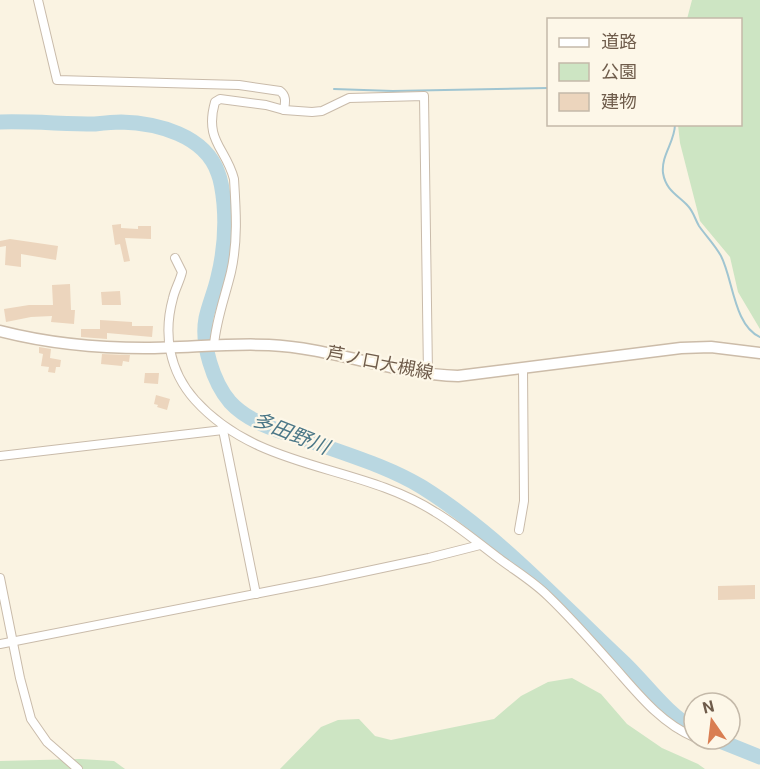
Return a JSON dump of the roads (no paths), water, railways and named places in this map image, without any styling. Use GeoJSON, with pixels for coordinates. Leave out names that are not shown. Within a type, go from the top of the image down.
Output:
{"type":"FeatureCollection","features":[{"type":"Feature","properties":{"kind":"main road","name":"芦ノ口大槻線"},"geometry":{"type":"LineString","coordinates":[[0,331],[33,339],[143,348],[268,345],[335,354],[399,370],[458,376],[681,348],[711,347],[760,353]]}},
{"type":"Feature","properties":{"kind":"street"},"geometry":{"type":"LineString","coordinates":[[38,0],[57,80],[239,85],[284,93],[284,110]]}},
{"type":"Feature","properties":{"kind":"street"},"geometry":{"type":"LineString","coordinates":[[214,345],[237,235],[237,207],[232,171],[213,137],[216,102],[220,99],[266,105],[284,110],[322,111],[342,100],[359,97],[424,96],[428,374]]}},
{"type":"Feature","properties":{"kind":"street"},"geometry":{"type":"LineString","coordinates":[[175,258],[182,272],[169,316],[169,348],[174,367],[188,391],[222,427],[266,450],[395,492],[436,512],[547,595],[644,701],[682,731]]}},
{"type":"Feature","properties":{"kind":"street"},"geometry":{"type":"LineString","coordinates":[[519,530],[524,501],[523,368]]}},
{"type":"Feature","properties":{"kind":"street"},"geometry":{"type":"LineString","coordinates":[[0,456],[222,427]]}},
{"type":"Feature","properties":{"kind":"street"},"geometry":{"type":"LineString","coordinates":[[222,427],[256,594]]}},
{"type":"Feature","properties":{"kind":"street"},"geometry":{"type":"LineString","coordinates":[[0,644],[70,632],[429,558],[480,544]]}},
{"type":"Feature","properties":{"kind":"street"},"geometry":{"type":"LineString","coordinates":[[0,578],[27,708],[36,729],[58,753],[78,769]]}},
{"type":"Feature","properties":{"kind":"waterway"},"geometry":{"type":"LineString","coordinates":[[334,89],[393,91],[547,88]]}},
{"type":"Feature","properties":{"kind":"waterway","name":"多田野川"},"geometry":{"type":"LineString","coordinates":[[0,122],[95,124],[118,122],[150,125],[178,134],[191,140],[202,149],[212,160],[219,177],[225,222],[222,259],[206,318],[205,339],[218,384],[230,402],[257,422],[395,473],[449,505],[476,525],[526,569],[630,669],[664,706],[682,721]]}},
{"type":"Feature","properties":{"kind":"waterway"},"geometry":{"type":"LineString","coordinates":[[675,126],[663,166],[667,184],[690,208],[699,226],[719,252],[739,313],[751,331],[760,337]]}},
{"type":"Feature","properties":{"kind":"waterway","name":"多田野川"},"geometry":{"type":"LineString","coordinates":[[742,750],[760,757]]}}]}
